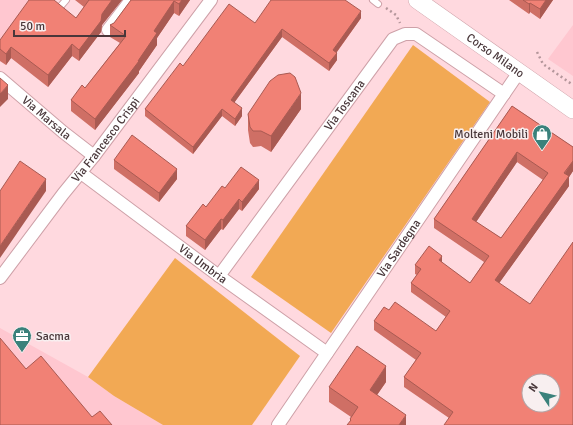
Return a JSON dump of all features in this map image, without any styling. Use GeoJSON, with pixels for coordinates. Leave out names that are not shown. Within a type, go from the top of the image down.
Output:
{"type":"FeatureCollection","features":[{"type":"Feature","properties":{"kind":"main road","name":"Corso Milano"},"geometry":{"type":"LineString","coordinates":[[417,0],[573,110]]}},
{"type":"Feature","properties":{"kind":"street"},"geometry":{"type":"LineString","coordinates":[[108,30],[131,0]]}},
{"type":"Feature","properties":{"kind":"street","name":"Via Francesco Crispi"},"geometry":{"type":"LineString","coordinates":[[0,278],[63,194],[94,156],[210,0]]}},
{"type":"Feature","properties":{"kind":"street"},"geometry":{"type":"LineString","coordinates":[[405,34],[416,34],[504,94]]}},
{"type":"Feature","properties":{"kind":"street","name":"Via Toscana"},"geometry":{"type":"LineString","coordinates":[[219,276],[393,39],[405,34]]}},
{"type":"Feature","properties":{"kind":"street","name":"Via Sardegna"},"geometry":{"type":"LineString","coordinates":[[278,425],[519,72]]}},
{"type":"Feature","properties":{"kind":"street","name":"Via Marsala"},"geometry":{"type":"LineString","coordinates":[[0,78],[63,132],[94,156]]}},
{"type":"Feature","properties":{"kind":"street","name":"Via Umbria"},"geometry":{"type":"LineString","coordinates":[[81,173],[219,276],[327,353]]}},
{"type":"Feature","properties":{"kind":"lane"},"geometry":{"type":"LineString","coordinates":[[60,7],[66,0]]}},
{"type":"Feature","properties":{"kind":"path"},"geometry":{"type":"LineString","coordinates":[[375,2],[396,15],[405,34]]}},
{"type":"Feature","properties":{"kind":"path"},"geometry":{"type":"LineString","coordinates":[[537,52],[543,64],[573,85]]}},
{"type":"Feature","properties":{"kind":"shaded area"},"geometry":{"type":"Polygon","coordinates":[[[0,0],[53,0],[6,65],[0,61],[0,0]]]}},
{"type":"Feature","properties":{"kind":"shaded area"},"geometry":{"type":"Polygon","coordinates":[[[573,25],[573,76],[548,59],[573,25]]]}},
{"type":"Feature","properties":{"kind":"shaded area"},"geometry":{"type":"Polygon","coordinates":[[[413,45],[490,102],[331,333],[251,277],[413,45]]]}},
{"type":"Feature","properties":{"kind":"shaded area"},"geometry":{"type":"Polygon","coordinates":[[[175,258],[300,356],[252,425],[163,425],[114,396],[88,377],[175,258]]]}},
{"type":"Feature","properties":{"kind":"shaded area","name":"Sacma"},"geometry":{"type":"Polygon","coordinates":[[[0,328],[88,377],[114,396],[163,425],[0,425],[0,328]]]}},
{"type":"Feature","properties":{"kind":"building"},"geometry":{"type":"Polygon","coordinates":[[[29,0],[54,0],[76,18],[89,0],[112,0],[102,14],[101,21],[79,50],[72,44],[48,75],[11,47],[6,54],[0,49],[0,40],[29,0]]]}},
{"type":"Feature","properties":{"kind":"building"},"geometry":{"type":"Polygon","coordinates":[[[131,0],[182,0],[179,4],[174,1],[154,31],[157,33],[139,61],[95,119],[71,100],[82,85],[85,88],[126,36],[110,25],[114,23],[131,0]]]}},
{"type":"Feature","properties":{"kind":"building"},"geometry":{"type":"Polygon","coordinates":[[[271,0],[345,0],[361,11],[333,50],[337,53],[329,63],[282,29],[231,100],[242,108],[235,119],[222,109],[193,147],[145,109],[180,63],[183,66],[229,4],[255,23],[271,0]]]}},
{"type":"Feature","properties":{"kind":"building"},"geometry":{"type":"Polygon","coordinates":[[[523,0],[546,0],[540,9],[523,0]]]}},
{"type":"Feature","properties":{"kind":"building"},"geometry":{"type":"Polygon","coordinates":[[[290,73],[295,77],[301,93],[271,136],[261,131],[253,131],[250,127],[248,114],[270,81],[278,75],[290,73]]]}},
{"type":"Feature","properties":{"kind":"building"},"geometry":{"type":"Polygon","coordinates":[[[0,78],[8,85],[0,94],[0,78]]]}},
{"type":"Feature","properties":{"kind":"building"},"geometry":{"type":"Polygon","coordinates":[[[512,106],[573,147],[573,161],[564,173],[569,176],[495,280],[530,304],[573,242],[573,425],[444,425],[453,412],[404,377],[421,353],[374,321],[384,307],[389,310],[395,302],[436,331],[450,311],[411,283],[421,269],[415,265],[429,246],[442,256],[439,260],[470,283],[489,256],[434,219],[512,106]],[[517,152],[472,219],[501,238],[548,173],[517,152]]]}},
{"type":"Feature","properties":{"kind":"building"},"geometry":{"type":"Polygon","coordinates":[[[132,135],[177,169],[159,193],[114,160],[132,135]]]}},
{"type":"Feature","properties":{"kind":"building"},"geometry":{"type":"Polygon","coordinates":[[[20,161],[46,179],[0,246],[0,191],[20,161]]]}},
{"type":"Feature","properties":{"kind":"building"},"geometry":{"type":"Polygon","coordinates":[[[241,167],[259,180],[242,202],[239,199],[223,220],[221,219],[205,240],[186,226],[203,204],[206,207],[222,186],[225,188],[241,167]]]}},
{"type":"Feature","properties":{"kind":"building","name":"Sacma"},"geometry":{"type":"Polygon","coordinates":[[[0,338],[26,369],[41,356],[92,417],[100,411],[112,425],[0,425],[0,338]]]}},
{"type":"Feature","properties":{"kind":"building"},"geometry":{"type":"Polygon","coordinates":[[[357,346],[386,366],[370,390],[406,415],[399,425],[347,425],[358,407],[329,387],[357,346]]]}},
{"type":"Feature","properties":{"kind":"place","name":"Molteni Mobili"},"geometry":{"type":"Point","coordinates":[542,151]}},
{"type":"Feature","properties":{"kind":"place","name":"Sacma"},"geometry":{"type":"Point","coordinates":[22,353]}}]}
